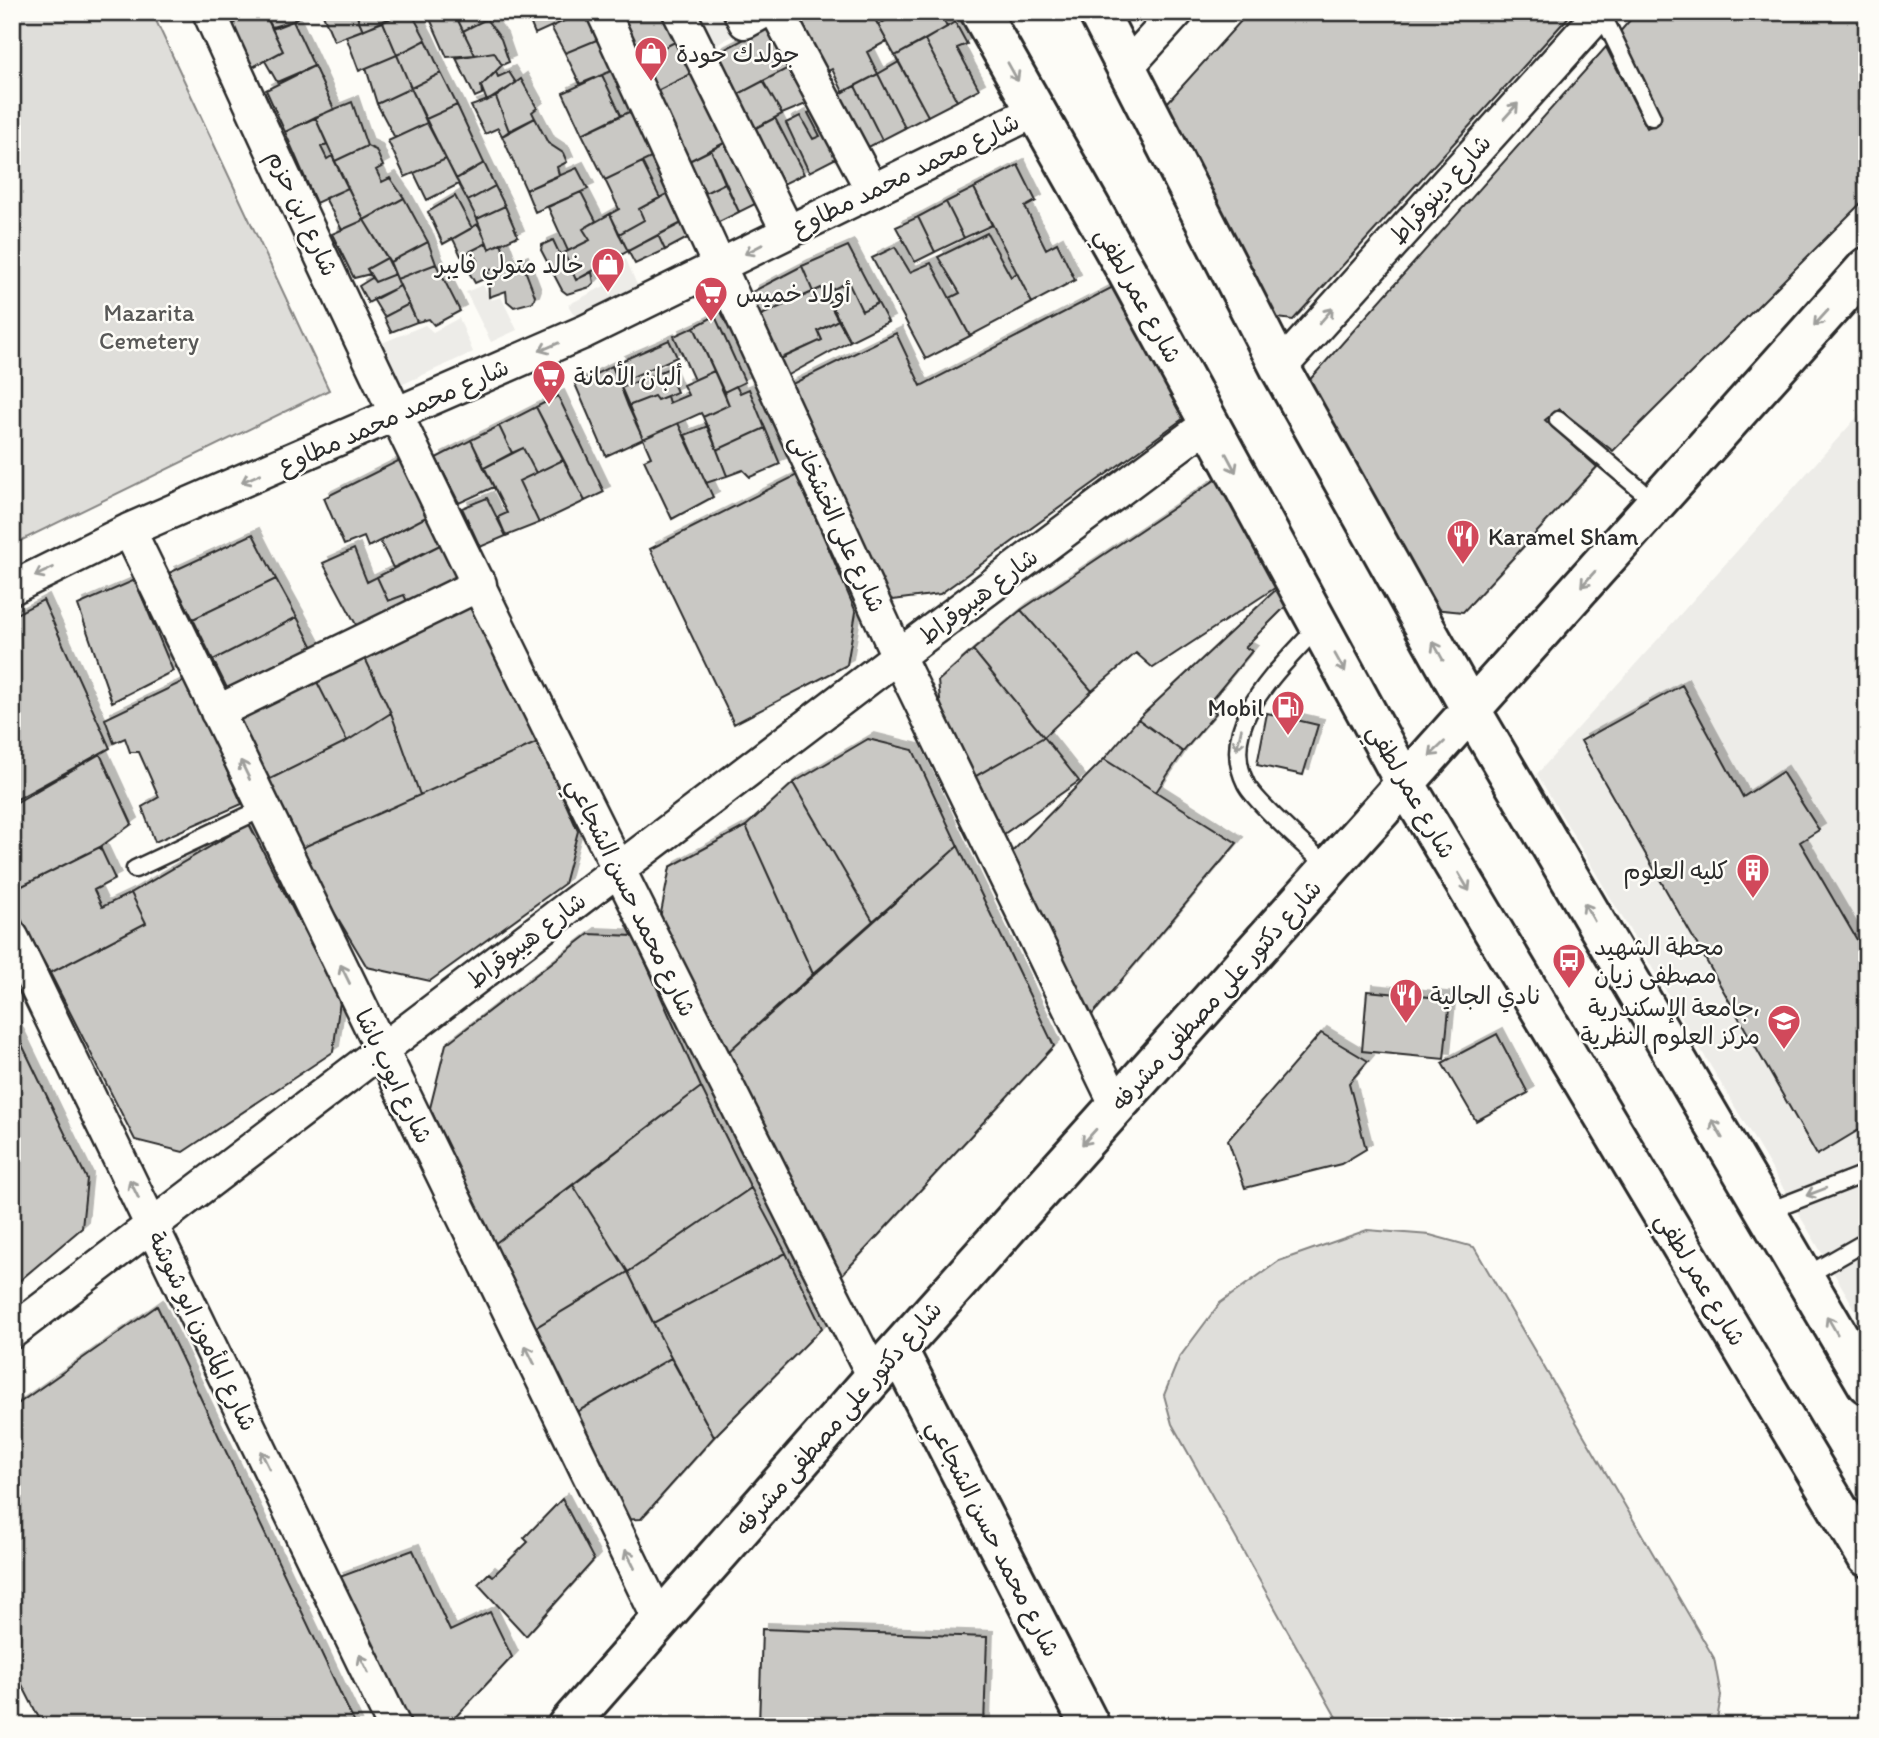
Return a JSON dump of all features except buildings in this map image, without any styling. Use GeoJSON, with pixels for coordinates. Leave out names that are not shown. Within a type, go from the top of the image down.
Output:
{"type":"FeatureCollection","features":[{"type":"Feature","properties":{"kind":"main road","name":"شارع عمر لطفي"},"geometry":{"type":"LineString","coordinates":[[980,12],[1209,423],[1405,783],[1867,1557]]}},
{"type":"Feature","properties":{"kind":"main road"},"geometry":{"type":"LineString","coordinates":[[1098,12],[1128,66],[1280,368],[1471,710],[1867,1384]]}},
{"type":"Feature","properties":{"kind":"main road","name":"شارع دكتور على مصطفى مشرفه"},"geometry":{"type":"LineString","coordinates":[[567,1726],[886,1364],[1867,267]]}},
{"type":"Feature","properties":{"kind":"main road","name":"شارع محمد حسن الشجاعي"},"geometry":{"type":"LineString","coordinates":[[886,1364],[1090,1726]]}},
{"type":"Feature","properties":{"kind":"street"},"geometry":{"type":"LineString","coordinates":[[679,12],[788,232]]}},
{"type":"Feature","properties":{"kind":"street"},"geometry":{"type":"LineString","coordinates":[[740,12],[745,22],[764,12]]}},
{"type":"Feature","properties":{"kind":"street"},"geometry":{"type":"LineString","coordinates":[[777,12],[872,190]]}},
{"type":"Feature","properties":{"kind":"street"},"geometry":{"type":"LineString","coordinates":[[1128,66],[1177,12]]}},
{"type":"Feature","properties":{"kind":"street","name":"شارع دينوقراط"},"geometry":{"type":"LineString","coordinates":[[1280,368],[1601,12]]}},
{"type":"Feature","properties":{"kind":"street","name":"شارع ابن حزم"},"geometry":{"type":"LineString","coordinates":[[214,14],[396,414]]}},
{"type":"Feature","properties":{"kind":"street","name":"شارع على الخشخانى"},"geometry":{"type":"LineString","coordinates":[[612,15],[721,267],[898,656],[1116,1106]]}},
{"type":"Feature","properties":{"kind":"street","name":"شارع محمد محمد مطاوع"},"geometry":{"type":"LineString","coordinates":[[12,588],[129,530],[584,332],[1035,111]]}},
{"type":"Feature","properties":{"kind":"street","name":"شارع محمد حسن الشجاعي"},"geometry":{"type":"LineString","coordinates":[[396,414],[617,870],[886,1364]]}},
{"type":"Feature","properties":{"kind":"street","name":"شارع هيبوقراط"},"geometry":{"type":"LineString","coordinates":[[12,1332],[898,656],[1209,423]]}},
{"type":"Feature","properties":{"kind":"street","name":"شارع ايوب باشا"},"geometry":{"type":"LineString","coordinates":[[129,530],[660,1621]]}},
{"type":"Feature","properties":{"kind":"street"},"geometry":{"type":"LineString","coordinates":[[217,712],[480,584]]}},
{"type":"Feature","properties":{"kind":"street","name":"شارع المأمون ابو شوشة"},"geometry":{"type":"LineString","coordinates":[[12,937],[394,1726]]}},
{"type":"Feature","properties":{"kind":"lane"},"geometry":{"type":"LineString","coordinates":[[1601,12],[1652,117]]}},
{"type":"Feature","properties":{"kind":"lane"},"geometry":{"type":"LineString","coordinates":[[1558,420],[1656,503]]}},
{"type":"Feature","properties":{"kind":"lane"},"geometry":{"type":"LineString","coordinates":[[1319,625],[1248,709],[1236,747],[1246,786],[1329,868]]}},
{"type":"Feature","properties":{"kind":"lane"},"geometry":{"type":"LineString","coordinates":[[135,869],[264,808]]}},
{"type":"Feature","properties":{"kind":"lane"},"geometry":{"type":"LineString","coordinates":[[1766,1212],[1867,1173]]}},
{"type":"Feature","properties":{"kind":"lane"},"geometry":{"type":"LineString","coordinates":[[1804,1277],[1867,1241]]}},
{"type":"Feature","properties":{"kind":"shaded area"},"geometry":{"type":"Polygon","coordinates":[[[689,12],[732,12],[741,31],[708,50],[689,12]]]}},
{"type":"Feature","properties":{"kind":"shaded area"},"geometry":{"type":"Polygon","coordinates":[[[626,259],[637,285],[576,318],[568,305],[604,286],[599,274],[626,259]]]}},
{"type":"Feature","properties":{"kind":"shaded area"},"geometry":{"type":"Polygon","coordinates":[[[483,285],[491,300],[501,297],[517,330],[491,342],[466,292],[483,285]]]}},
{"type":"Feature","properties":{"kind":"shaded area"},"geometry":{"type":"Polygon","coordinates":[[[459,318],[473,352],[401,385],[382,343],[425,325],[433,332],[459,318]]]}},
{"type":"Feature","properties":{"kind":"shaded area","name":"جامعة الإسكندرية، مركز العلوم النظرية"},"geometry":{"type":"Polygon","coordinates":[[[1867,406],[1867,1329],[1537,774],[1867,406]]]}},
{"type":"Feature","properties":{"kind":"green space","name":"Mazarita Cemetery"},"geometry":{"type":"Polygon","coordinates":[[[12,12],[152,12],[329,390],[12,545],[12,12]]]}},
{"type":"Feature","properties":{"kind":"green space"},"geometry":{"type":"Polygon","coordinates":[[[1367,1230],[1430,1235],[1474,1247],[1714,1658],[1721,1696],[1716,1726],[1341,1726],[1172,1424],[1164,1395],[1179,1358],[1220,1303],[1279,1261],[1367,1230]]]}},
{"type":"Feature","properties":{"kind":"place","name":"جولدك حودة"},"geometry":{"type":"Point","coordinates":[651,83]}},
{"type":"Feature","properties":{"kind":"place","name":"خالد متولي فايبر"},"geometry":{"type":"Point","coordinates":[608,294]}},
{"type":"Feature","properties":{"kind":"place","name":"أولاد خميس"},"geometry":{"type":"Point","coordinates":[711,323]}},
{"type":"Feature","properties":{"kind":"place","name":"ألبان الأمانة"},"geometry":{"type":"Point","coordinates":[549,406]}},
{"type":"Feature","properties":{"kind":"place","name":"Karamel Sham"},"geometry":{"type":"Point","coordinates":[1463,566]}},
{"type":"Feature","properties":{"kind":"place","name":"Mobil"},"geometry":{"type":"Point","coordinates":[1288,737]}},
{"type":"Feature","properties":{"kind":"place","name":"كليه العلوم"},"geometry":{"type":"Point","coordinates":[1753,900]}},
{"type":"Feature","properties":{"kind":"place","name":"محطة الشهيد مصطفى زيان"},"geometry":{"type":"Point","coordinates":[1569,990]}},
{"type":"Feature","properties":{"kind":"place","name":"نادي الجالية"},"geometry":{"type":"Point","coordinates":[1406,1025]}},
{"type":"Feature","properties":{"kind":"place","name":"جامعة الإسكندرية، مركز العلوم النظرية"},"geometry":{"type":"Point","coordinates":[1784,1051]}}]}
